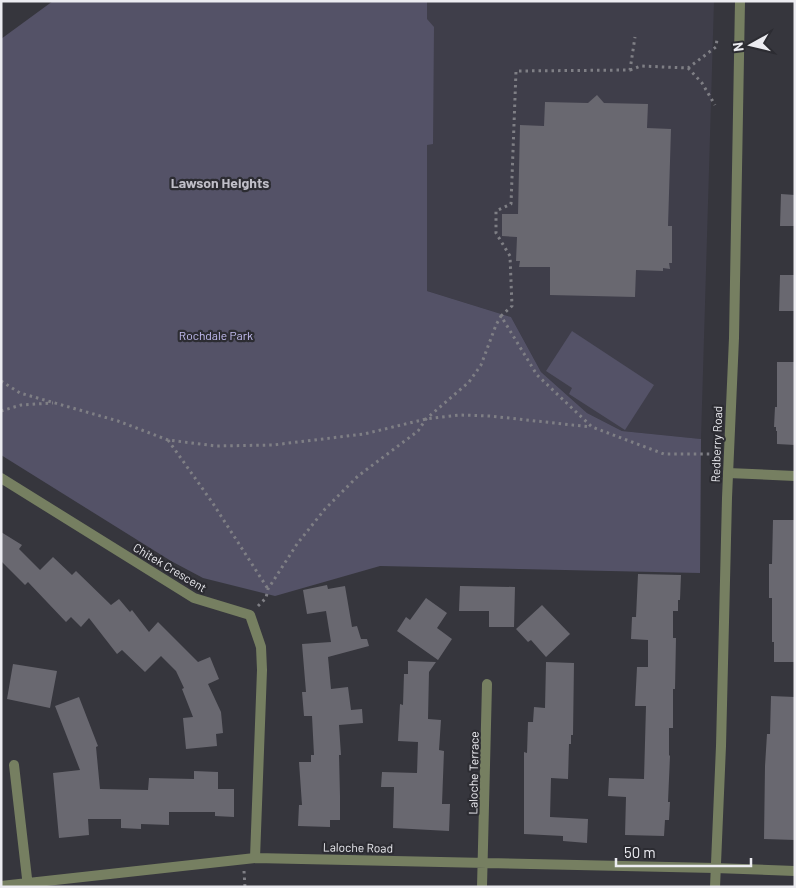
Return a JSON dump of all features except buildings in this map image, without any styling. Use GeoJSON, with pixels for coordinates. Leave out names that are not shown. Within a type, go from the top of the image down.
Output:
{"type":"FeatureCollection","features":[{"type":"Feature","properties":{"kind":"street","name":"Redberry Road"},"geometry":{"type":"LineString","coordinates":[[715,887],[721,746],[728,454],[734,338],[740,1]]}},
{"type":"Feature","properties":{"kind":"street"},"geometry":{"type":"LineString","coordinates":[[728,473],[795,476]]}},
{"type":"Feature","properties":{"kind":"street","name":"Chitek Crescent"},"geometry":{"type":"LineString","coordinates":[[1,478],[194,598],[250,615],[261,647],[262,670],[256,858]]}},
{"type":"Feature","properties":{"kind":"street","name":"Laloche Terrace"},"geometry":{"type":"LineString","coordinates":[[482,887],[487,684]]}},
{"type":"Feature","properties":{"kind":"street"},"geometry":{"type":"LineString","coordinates":[[14,765],[28,885]]}},
{"type":"Feature","properties":{"kind":"street","name":"Laloche Road"},"geometry":{"type":"LineString","coordinates":[[1,886],[28,885],[256,858],[795,871]]}},
{"type":"Feature","properties":{"kind":"path"},"geometry":{"type":"LineString","coordinates":[[630,70],[635,37]]}},
{"type":"Feature","properties":{"kind":"path"},"geometry":{"type":"LineString","coordinates":[[266,598],[268,589],[297,544],[325,509],[358,476],[418,431],[426,419],[465,386],[481,365],[496,325],[512,306],[510,256],[496,233],[496,211],[511,204],[516,71],[630,70],[641,66],[688,68],[716,47],[717,39]]}},
{"type":"Feature","properties":{"kind":"path"},"geometry":{"type":"LineString","coordinates":[[688,68],[702,83],[715,105]]}},
{"type":"Feature","properties":{"kind":"path"},"geometry":{"type":"LineString","coordinates":[[502,316],[537,375],[592,427]]}},
{"type":"Feature","properties":{"kind":"path"},"geometry":{"type":"LineString","coordinates":[[1,381],[20,393],[118,421],[168,440],[216,446],[273,445],[364,434],[426,419],[459,415],[490,416],[592,427],[664,454],[728,454]]}},
{"type":"Feature","properties":{"kind":"path"},"geometry":{"type":"LineString","coordinates":[[1,411],[20,405],[56,403]]}},
{"type":"Feature","properties":{"kind":"path"},"geometry":{"type":"LineString","coordinates":[[168,440],[212,502],[268,589]]}},
{"type":"Feature","properties":{"kind":"shaded area"},"geometry":{"type":"Polygon","coordinates":[[[427,1],[714,1],[701,439],[622,431],[587,413],[541,372],[511,317],[427,291],[427,1]]]}},
{"type":"Feature","properties":{"kind":"green space","name":"Rochdale Park"},"geometry":{"type":"Polygon","coordinates":[[[53,1],[427,1],[427,19],[434,27],[433,144],[427,145],[427,291],[511,317],[541,372],[587,413],[622,431],[701,439],[700,573],[380,566],[275,596],[203,578],[171,561],[1,455],[1,39],[53,1]]]}},
{"type":"Feature","properties":{"kind":"green space"},"geometry":{"type":"Polygon","coordinates":[[[572,331],[654,385],[625,430],[569,394],[572,388],[546,371],[572,331]]]}},
{"type":"Feature","properties":{"kind":"district","name":"Lawson Heights"},"geometry":{"type":"Point","coordinates":[220,182]}}]}
